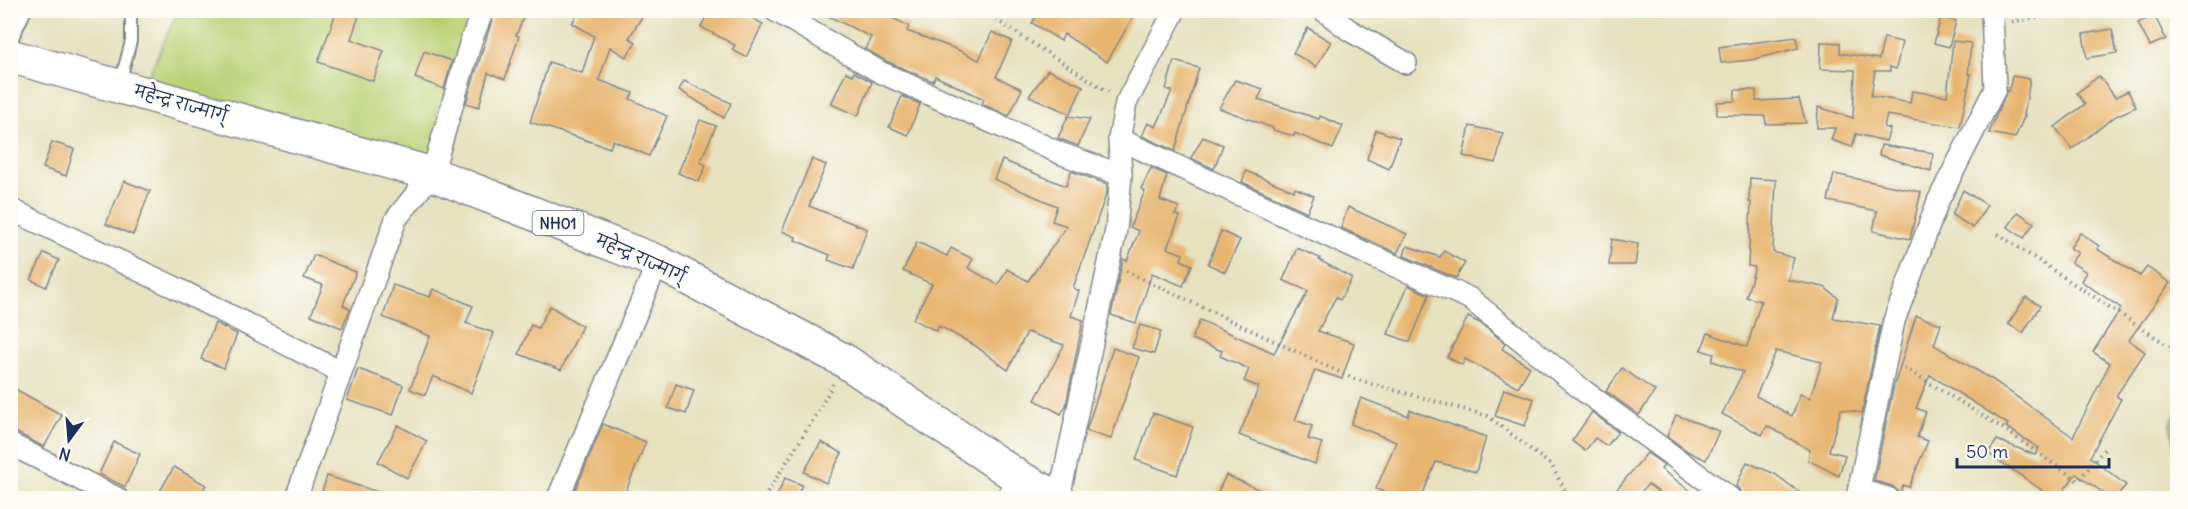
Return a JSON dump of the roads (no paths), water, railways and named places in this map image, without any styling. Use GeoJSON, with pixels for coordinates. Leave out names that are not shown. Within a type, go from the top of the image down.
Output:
{"type":"FeatureCollection","features":[{"type":"Feature","properties":{"kind":"highway","name":"महेन्द्र राज्मार्ग्"},"geometry":{"type":"LineString","coordinates":[[10,56],[432,174],[658,262],[845,361],[1013,488],[1058,498]]}},
{"type":"Feature","properties":{"kind":"street"},"geometry":{"type":"LineString","coordinates":[[296,498],[396,219],[432,174],[471,41],[483,10]]}},
{"type":"Feature","properties":{"kind":"street"},"geometry":{"type":"LineString","coordinates":[[774,10],[880,72],[1062,154],[1120,175]]}},
{"type":"Feature","properties":{"kind":"street"},"geometry":{"type":"LineString","coordinates":[[1058,498],[1116,230],[1120,175],[1119,139],[1126,103],[1175,10]]}},
{"type":"Feature","properties":{"kind":"street"},"geometry":{"type":"LineString","coordinates":[[1323,10],[1349,30],[1406,63]]}},
{"type":"Feature","properties":{"kind":"street"},"geometry":{"type":"LineString","coordinates":[[1888,498],[1858,494],[1886,357],[1894,321],[1938,201],[1995,89],[1992,19]]}},
{"type":"Feature","properties":{"kind":"street"},"geometry":{"type":"LineString","coordinates":[[1119,139],[1365,253],[1469,298],[1584,391],[1730,498]]}},
{"type":"Feature","properties":{"kind":"street"},"geometry":{"type":"LineString","coordinates":[[10,209],[174,287],[341,372]]}},
{"type":"Feature","properties":{"kind":"street"},"geometry":{"type":"LineString","coordinates":[[558,498],[658,262]]}},
{"type":"Feature","properties":{"kind":"street"},"geometry":{"type":"LineString","coordinates":[[10,444],[117,498]]}},
{"type":"Feature","properties":{"kind":"lane"},"geometry":{"type":"LineString","coordinates":[[10,44],[26,10]]}},
{"type":"Feature","properties":{"kind":"lane"},"geometry":{"type":"LineString","coordinates":[[119,86],[131,41],[131,10]]}}]}
